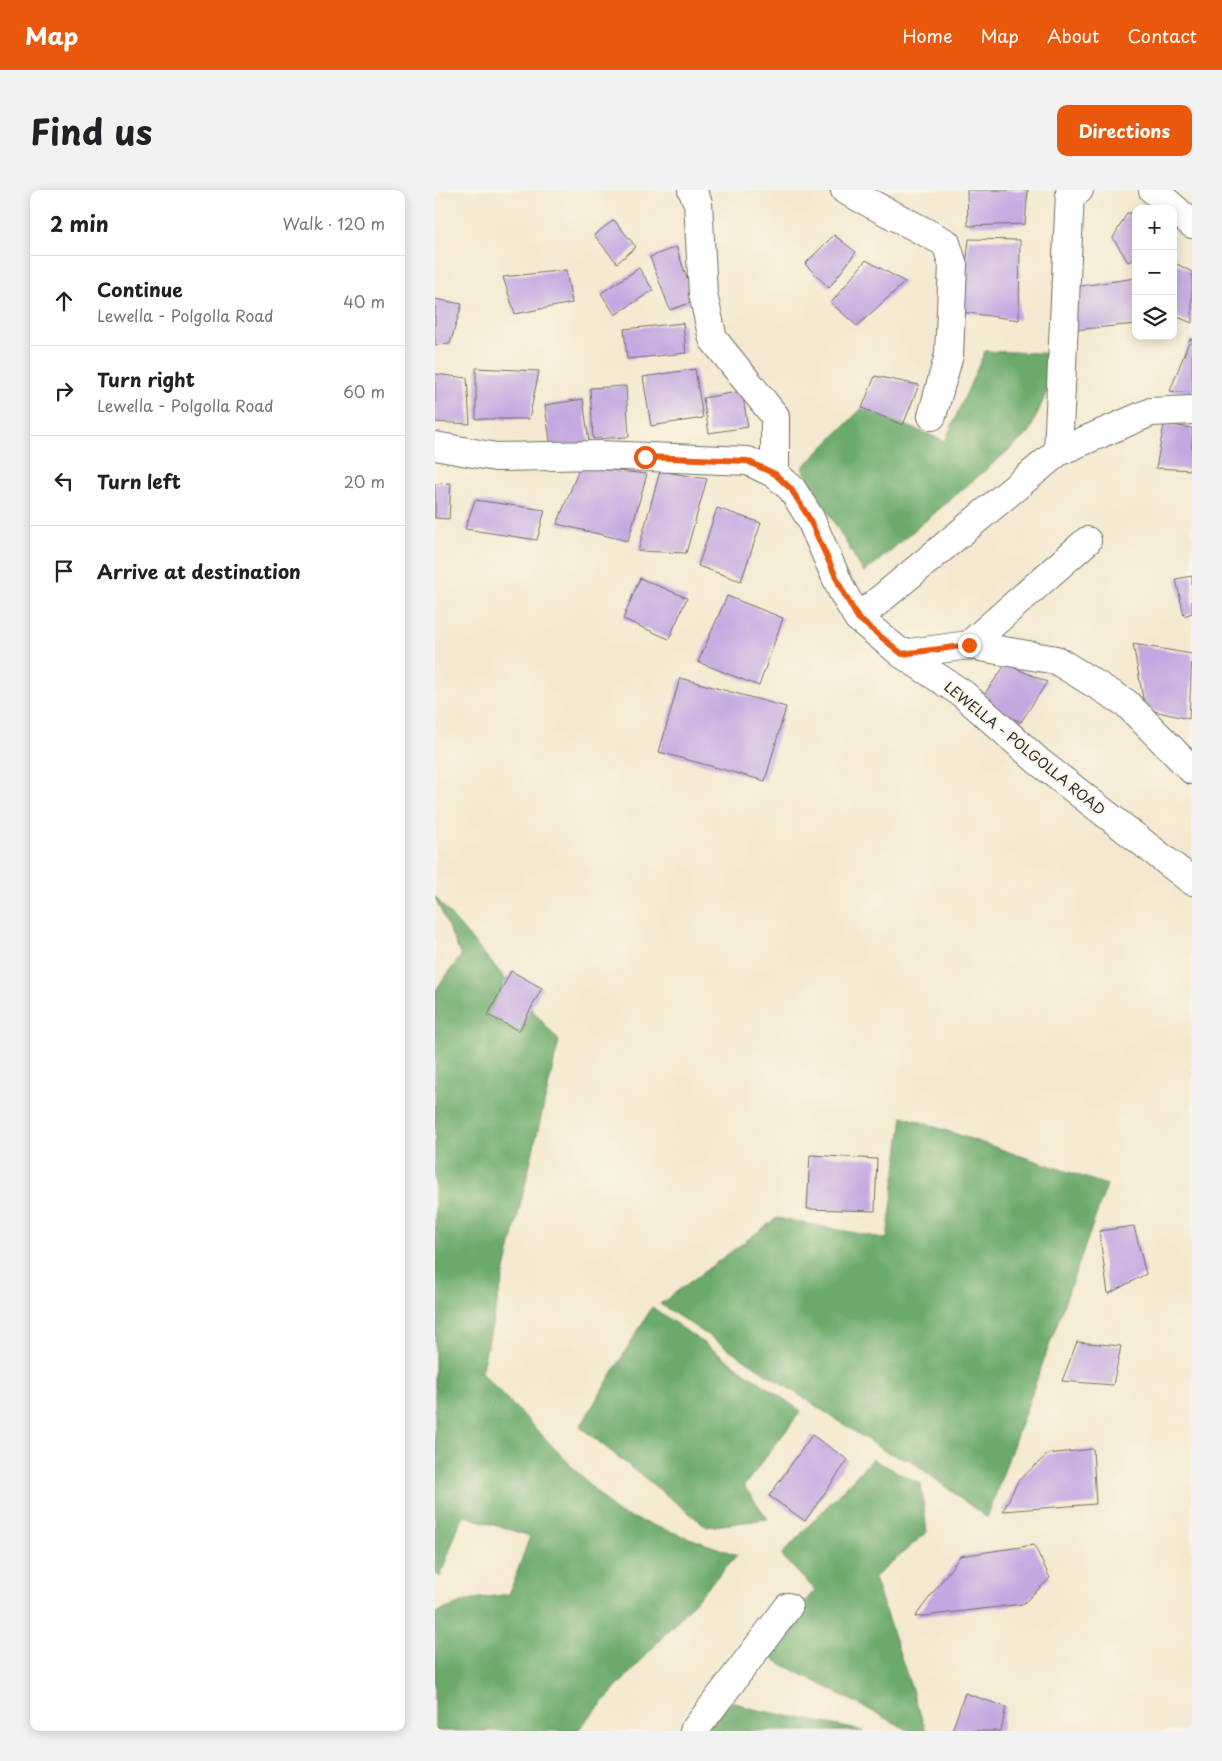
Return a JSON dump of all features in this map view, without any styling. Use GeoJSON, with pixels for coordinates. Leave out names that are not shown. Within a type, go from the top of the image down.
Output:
{"type":"FeatureCollection","features":[{"type":"Feature","properties":{"kind":"street"},"geometry":{"type":"LineString","coordinates":[[692,190],[698,203],[703,294],[713,339],[775,416],[775,474]]}},
{"type":"Feature","properties":{"kind":"street"},"geometry":{"type":"LineString","coordinates":[[845,190],[945,243],[953,265],[949,355],[932,416]]}},
{"type":"Feature","properties":{"kind":"street"},"geometry":{"type":"LineString","coordinates":[[1058,452],[1070,192],[1079,190]]}},
{"type":"Feature","properties":{"kind":"street"},"geometry":{"type":"LineString","coordinates":[[1153,190],[1192,224]]}},
{"type":"Feature","properties":{"kind":"street"},"geometry":{"type":"LineString","coordinates":[[858,618],[1058,452],[1151,412],[1192,410]]}},
{"type":"Feature","properties":{"kind":"street","name":"LEWELLA - POLGOLLA ROAD"},"geometry":{"type":"LineString","coordinates":[[435,446],[496,458],[599,455],[747,461],[775,474],[791,489],[809,518],[842,590],[858,618],[902,654],[963,694],[1038,761],[1192,881]]}},
{"type":"Feature","properties":{"kind":"street"},"geometry":{"type":"LineString","coordinates":[[969,645],[1087,541]]}},
{"type":"Feature","properties":{"kind":"street"},"geometry":{"type":"LineString","coordinates":[[902,654],[969,645],[1056,660],[1126,703],[1192,770]]}},
{"type":"Feature","properties":{"kind":"street"},"geometry":{"type":"LineString","coordinates":[[694,1731],[788,1607]]}},
{"type":"Feature","properties":{"kind":"green space"},"geometry":{"type":"Polygon","coordinates":[[[985,351],[1063,354],[1029,433],[864,573],[802,468],[862,408],[945,441],[985,351]]]}},
{"type":"Feature","properties":{"kind":"green space"},"geometry":{"type":"Polygon","coordinates":[[[435,897],[559,1041],[481,1372],[616,1512],[737,1555],[577,1731],[435,1731],[435,1613],[472,1599],[509,1594],[530,1536],[465,1516],[460,1522],[440,1577],[435,1573],[435,991],[461,956],[435,897]]]}},
{"type":"Feature","properties":{"kind":"green space"},"geometry":{"type":"Polygon","coordinates":[[[903,1116],[1107,1185],[987,1518],[910,1460],[886,1452],[660,1304],[777,1218],[887,1239],[903,1116]]]}},
{"type":"Feature","properties":{"kind":"green space"},"geometry":{"type":"Polygon","coordinates":[[[652,1307],[801,1411],[744,1486],[768,1519],[707,1527],[580,1427],[652,1307]]]}},
{"type":"Feature","properties":{"kind":"green space"},"geometry":{"type":"Polygon","coordinates":[[[872,1459],[921,1484],[927,1532],[874,1578],[926,1731],[910,1731],[759,1652],[815,1590],[781,1555],[872,1459]]]}},
{"type":"Feature","properties":{"kind":"green space"},"geometry":{"type":"Polygon","coordinates":[[[710,1692],[749,1708],[863,1731],[709,1731],[710,1692]]]}},
{"type":"Feature","properties":{"kind":"building"},"geometry":{"type":"Polygon","coordinates":[[[967,190],[1028,190],[1025,224],[968,226],[967,190]]]}},
{"type":"Feature","properties":{"kind":"building"},"geometry":{"type":"Polygon","coordinates":[[[1127,213],[1132,213],[1132,260],[1128,262],[1113,238],[1127,213]]]}},
{"type":"Feature","properties":{"kind":"building"},"geometry":{"type":"Polygon","coordinates":[[[614,220],[636,247],[617,263],[594,235],[614,220]]]}},
{"type":"Feature","properties":{"kind":"building"},"geometry":{"type":"Polygon","coordinates":[[[834,235],[856,252],[829,288],[805,264],[834,235]]]}},
{"type":"Feature","properties":{"kind":"building"},"geometry":{"type":"Polygon","coordinates":[[[969,239],[1020,240],[1019,320],[961,312],[969,239]]]}},
{"type":"Feature","properties":{"kind":"building"},"geometry":{"type":"Polygon","coordinates":[[[676,247],[695,301],[670,310],[650,257],[676,247]]]}},
{"type":"Feature","properties":{"kind":"building"},"geometry":{"type":"Polygon","coordinates":[[[866,260],[905,282],[857,326],[831,303],[866,260]]]}},
{"type":"Feature","properties":{"kind":"building"},"geometry":{"type":"Polygon","coordinates":[[[1177,264],[1192,272],[1192,323],[1177,317],[1177,264]]]}},
{"type":"Feature","properties":{"kind":"building"},"geometry":{"type":"Polygon","coordinates":[[[639,268],[653,290],[615,315],[601,293],[639,268]]]}},
{"type":"Feature","properties":{"kind":"building"},"geometry":{"type":"Polygon","coordinates":[[[566,270],[572,303],[515,314],[503,277],[566,270]]]}},
{"type":"Feature","properties":{"kind":"building"},"geometry":{"type":"Polygon","coordinates":[[[1132,279],[1132,324],[1074,330],[1074,287],[1132,279]]]}},
{"type":"Feature","properties":{"kind":"building"},"geometry":{"type":"Polygon","coordinates":[[[435,299],[462,304],[450,344],[435,345],[435,299]]]}},
{"type":"Feature","properties":{"kind":"building"},"geometry":{"type":"Polygon","coordinates":[[[683,323],[686,353],[627,359],[624,329],[683,323]]]}},
{"type":"Feature","properties":{"kind":"building"},"geometry":{"type":"Polygon","coordinates":[[[1190,339],[1192,339],[1192,393],[1170,391],[1190,339]]]}},
{"type":"Feature","properties":{"kind":"building"},"geometry":{"type":"Polygon","coordinates":[[[476,368],[539,371],[529,419],[476,419],[476,368]]]}},
{"type":"Feature","properties":{"kind":"building"},"geometry":{"type":"Polygon","coordinates":[[[695,369],[703,418],[651,426],[643,377],[695,369]]]}},
{"type":"Feature","properties":{"kind":"building"},"geometry":{"type":"Polygon","coordinates":[[[435,374],[467,378],[470,424],[435,422],[435,374]]]}},
{"type":"Feature","properties":{"kind":"building"},"geometry":{"type":"Polygon","coordinates":[[[875,376],[919,385],[903,425],[862,408],[875,376]]]}},
{"type":"Feature","properties":{"kind":"building"},"geometry":{"type":"Polygon","coordinates":[[[626,386],[629,437],[593,439],[590,388],[626,386]]]}},
{"type":"Feature","properties":{"kind":"building"},"geometry":{"type":"Polygon","coordinates":[[[742,391],[748,427],[709,433],[703,398],[742,391]]]}},
{"type":"Feature","properties":{"kind":"building"},"geometry":{"type":"Polygon","coordinates":[[[583,399],[589,442],[551,448],[545,405],[583,399]]]}},
{"type":"Feature","properties":{"kind":"building"},"geometry":{"type":"Polygon","coordinates":[[[1164,424],[1192,428],[1192,470],[1156,468],[1164,424]]]}},
{"type":"Feature","properties":{"kind":"building"},"geometry":{"type":"Polygon","coordinates":[[[580,467],[647,474],[628,541],[557,524],[580,467]]]}},
{"type":"Feature","properties":{"kind":"building"},"geometry":{"type":"Polygon","coordinates":[[[660,471],[707,479],[686,553],[638,551],[660,471]]]}},
{"type":"Feature","properties":{"kind":"building"},"geometry":{"type":"Polygon","coordinates":[[[451,483],[449,519],[435,518],[435,484],[451,483]]]}},
{"type":"Feature","properties":{"kind":"building"},"geometry":{"type":"Polygon","coordinates":[[[475,500],[545,510],[537,540],[465,529],[475,500]]]}},
{"type":"Feature","properties":{"kind":"building"},"geometry":{"type":"Polygon","coordinates":[[[717,508],[761,523],[741,581],[698,566],[717,508]]]}},
{"type":"Feature","properties":{"kind":"building"},"geometry":{"type":"Polygon","coordinates":[[[1192,576],[1192,613],[1184,616],[1176,579],[1192,576]]]}},
{"type":"Feature","properties":{"kind":"building"},"geometry":{"type":"Polygon","coordinates":[[[640,578],[687,598],[669,639],[623,619],[640,578]]]}},
{"type":"Feature","properties":{"kind":"building"},"geometry":{"type":"Polygon","coordinates":[[[727,596],[783,618],[759,686],[698,662],[727,596]]]}},
{"type":"Feature","properties":{"kind":"building"},"geometry":{"type":"Polygon","coordinates":[[[1133,644],[1192,654],[1189,719],[1145,709],[1133,644]]]}},
{"type":"Feature","properties":{"kind":"building"},"geometry":{"type":"Polygon","coordinates":[[[1006,664],[1047,682],[1021,722],[978,703],[1006,664]]]}},
{"type":"Feature","properties":{"kind":"building"},"geometry":{"type":"Polygon","coordinates":[[[680,678],[786,707],[765,781],[659,752],[680,678]]]}},
{"type":"Feature","properties":{"kind":"building"},"geometry":{"type":"Polygon","coordinates":[[[511,971],[542,988],[519,1031],[488,1015],[511,971]]]}},
{"type":"Feature","properties":{"kind":"building"},"geometry":{"type":"Polygon","coordinates":[[[810,1155],[877,1159],[875,1211],[807,1209],[810,1155]]]}},
{"type":"Feature","properties":{"kind":"building"},"geometry":{"type":"Polygon","coordinates":[[[1134,1226],[1146,1274],[1108,1294],[1099,1231],[1134,1226]]]}},
{"type":"Feature","properties":{"kind":"building"},"geometry":{"type":"Polygon","coordinates":[[[1077,1342],[1121,1346],[1113,1385],[1062,1381],[1077,1342]]]}},
{"type":"Feature","properties":{"kind":"building"},"geometry":{"type":"Polygon","coordinates":[[[812,1435],[848,1460],[805,1521],[769,1496],[812,1435]]]}},
{"type":"Feature","properties":{"kind":"building"},"geometry":{"type":"Polygon","coordinates":[[[1093,1449],[1096,1504],[1003,1511],[1018,1481],[1048,1454],[1093,1449]]]}},
{"type":"Feature","properties":{"kind":"building"},"geometry":{"type":"Polygon","coordinates":[[[1034,1545],[1050,1578],[1023,1604],[915,1617],[960,1556],[1034,1545]]]}},
{"type":"Feature","properties":{"kind":"building"},"geometry":{"type":"Polygon","coordinates":[[[965,1693],[1006,1707],[1001,1731],[952,1731],[965,1693]]]}},
{"type":"Feature","properties":{"kind":"route"},"geometry":{"type":"LineString","coordinates":[[645,457],[747,461],[775,474],[791,489],[809,518],[842,590],[858,618],[902,654],[969,645]]}}]}
